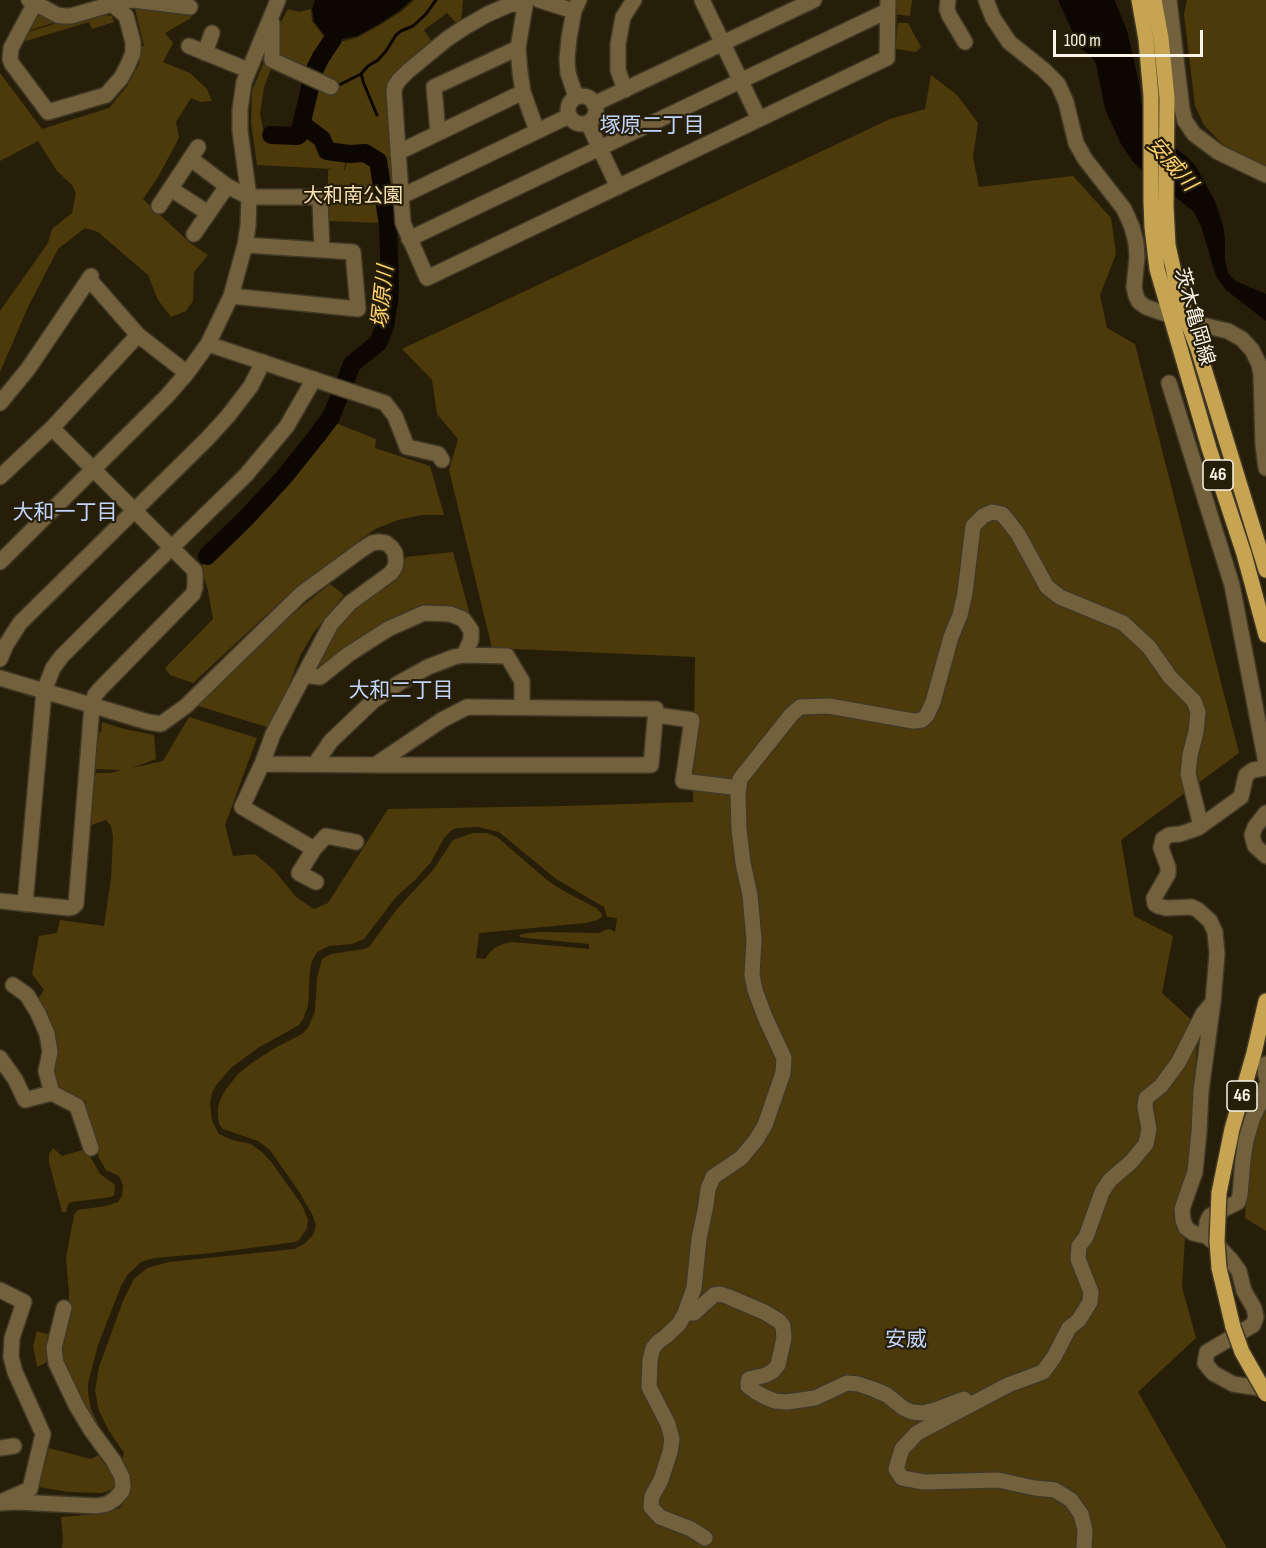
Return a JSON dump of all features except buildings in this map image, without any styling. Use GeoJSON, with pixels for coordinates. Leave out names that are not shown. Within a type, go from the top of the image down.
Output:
{"type":"FeatureCollection","features":[{"type":"Feature","properties":{"kind":"main road","name":"茨木亀岡線"},"geometry":{"type":"LineString","coordinates":[[1139,0],[1148,51],[1158,204],[1187,320],[1202,360],[1266,570]]}},
{"type":"Feature","properties":{"kind":"main road","name":"茨木亀岡線"},"geometry":{"type":"LineString","coordinates":[[1154,0],[1166,81],[1167,136],[1158,204],[1152,226],[1157,269],[1209,448],[1244,554],[1266,635]]}},
{"type":"Feature","properties":{"kind":"main road","name":"46"},"geometry":{"type":"LineString","coordinates":[[1266,1000],[1254,1053],[1232,1129],[1219,1193],[1217,1241],[1219,1268],[1233,1327],[1242,1352],[1266,1394]]}},
{"type":"Feature","properties":{"kind":"street"},"geometry":{"type":"LineString","coordinates":[[112,4],[126,16],[133,42],[133,53],[128,68],[105,95],[48,112],[12,64],[10,56],[11,48],[32,2],[57,15],[64,16],[71,16],[112,4],[134,0],[190,7]]}},
{"type":"Feature","properties":{"kind":"street"},"geometry":{"type":"LineString","coordinates":[[0,562],[167,396],[208,344],[231,296],[248,226],[249,197],[240,131],[244,82],[278,0]]}},
{"type":"Feature","properties":{"kind":"street"},"geometry":{"type":"LineString","coordinates":[[625,90],[618,70],[618,44],[623,17],[634,0]]}},
{"type":"Feature","properties":{"kind":"street"},"geometry":{"type":"LineString","coordinates":[[702,0],[759,119]]}},
{"type":"Feature","properties":{"kind":"street"},"geometry":{"type":"LineString","coordinates":[[594,104],[814,0]]}},
{"type":"Feature","properties":{"kind":"street"},"geometry":{"type":"LineString","coordinates":[[948,0],[949,15],[965,42]]}},
{"type":"Feature","properties":{"kind":"street"},"geometry":{"type":"LineString","coordinates":[[986,0],[993,18],[1009,42],[1058,84],[1066,102],[1076,143],[1084,159],[1124,209],[1132,227],[1137,250],[1134,281],[1136,296],[1146,307],[1228,331],[1242,339],[1255,355],[1261,375],[1266,468]]}},
{"type":"Feature","properties":{"kind":"street"},"geometry":{"type":"LineString","coordinates":[[1169,0],[1185,121],[1194,134],[1227,158],[1266,175]]}},
{"type":"Feature","properties":{"kind":"street"},"geometry":{"type":"LineString","coordinates":[[530,2],[518,48],[524,92],[537,131]]}},
{"type":"Feature","properties":{"kind":"street"},"geometry":{"type":"LineString","coordinates":[[410,239],[741,80],[887,6],[886,58],[427,278],[403,223],[394,92],[399,80],[432,51],[465,27],[494,11],[511,4],[530,2],[577,5],[569,38],[567,59],[568,73],[576,97]]}},
{"type":"Feature","properties":{"kind":"street"},"geometry":{"type":"LineString","coordinates":[[272,15],[272,60],[331,87]]}},
{"type":"Feature","properties":{"kind":"street"},"geometry":{"type":"LineString","coordinates":[[205,52],[212,33]]}},
{"type":"Feature","properties":{"kind":"street"},"geometry":{"type":"LineString","coordinates":[[189,46],[248,70]]}},
{"type":"Feature","properties":{"kind":"street"},"geometry":{"type":"LineString","coordinates":[[438,133],[434,87],[518,48]]}},
{"type":"Feature","properties":{"kind":"street"},"geometry":{"type":"LineString","coordinates":[[399,152],[524,92]]}},
{"type":"Feature","properties":{"kind":"street"},"geometry":{"type":"LineString","coordinates":[[583,96],[594,104],[596,111],[594,118],[588,123],[572,121],[567,109],[576,97],[583,96]]}},
{"type":"Feature","properties":{"kind":"street"},"geometry":{"type":"LineString","coordinates":[[402,196],[569,116]]}},
{"type":"Feature","properties":{"kind":"street"},"geometry":{"type":"LineString","coordinates":[[588,123],[618,187]]}},
{"type":"Feature","properties":{"kind":"street"},"geometry":{"type":"LineString","coordinates":[[159,206],[194,153],[227,186],[249,197],[319,197],[322,249]]}},
{"type":"Feature","properties":{"kind":"street"},"geometry":{"type":"LineString","coordinates":[[194,234],[227,186]]}},
{"type":"Feature","properties":{"kind":"street"},"geometry":{"type":"LineString","coordinates":[[171,189],[208,213]]}},
{"type":"Feature","properties":{"kind":"street"},"geometry":{"type":"LineString","coordinates":[[231,296],[357,309],[353,252],[244,245]]}},
{"type":"Feature","properties":{"kind":"street"},"geometry":{"type":"LineString","coordinates":[[0,403],[28,369],[90,277],[138,335],[187,373]]}},
{"type":"Feature","properties":{"kind":"street"},"geometry":{"type":"LineString","coordinates":[[0,477],[52,428],[138,335]]}},
{"type":"Feature","properties":{"kind":"street"},"geometry":{"type":"LineString","coordinates":[[208,344],[385,403],[395,416],[407,447],[438,454],[442,460]]}},
{"type":"Feature","properties":{"kind":"street"},"geometry":{"type":"LineString","coordinates":[[0,659],[20,623],[228,416],[251,386],[262,362]]}},
{"type":"Feature","properties":{"kind":"street"},"geometry":{"type":"LineString","coordinates":[[25,904],[44,691],[52,668],[171,547],[246,475],[287,426],[314,380]]}},
{"type":"Feature","properties":{"kind":"street"},"geometry":{"type":"LineString","coordinates":[[1169,383],[1232,585],[1266,764]]}},
{"type":"Feature","properties":{"kind":"street"},"geometry":{"type":"LineString","coordinates":[[0,901],[73,907],[76,902],[92,706],[95,695],[193,594],[196,580],[195,571],[52,428]]}},
{"type":"Feature","properties":{"kind":"street"},"geometry":{"type":"LineString","coordinates":[[705,1538],[660,1517],[651,1507],[652,1496],[661,1480],[672,1438],[669,1424],[649,1387],[650,1360],[653,1348],[673,1331],[685,1313],[694,1288],[699,1239],[712,1177],[741,1158],[756,1140],[765,1125],[783,1073],[784,1058],[765,1017],[752,975],[754,940],[750,895],[739,829],[740,779],[800,707],[829,706],[913,721],[922,720],[927,715],[960,615],[973,526],[983,516],[992,512],[1002,514],[1018,534],[1047,587],[1060,597],[1123,623],[1149,647],[1170,677],[1194,701],[1198,712],[1188,774],[1201,826]]}},
{"type":"Feature","properties":{"kind":"street"},"geometry":{"type":"LineString","coordinates":[[0,678],[161,724],[186,706],[301,594],[372,543],[386,543],[395,554],[395,567],[391,573],[350,603],[332,624],[314,673],[303,693],[282,718],[273,734],[242,807],[314,849]]}},
{"type":"Feature","properties":{"kind":"street"},"geometry":{"type":"LineString","coordinates":[[314,673],[387,629],[424,613],[450,614],[475,627],[464,655]]}},
{"type":"Feature","properties":{"kind":"street"},"geometry":{"type":"LineString","coordinates":[[315,764],[331,741],[373,701],[428,667],[464,655],[507,656],[522,681],[522,707]]}},
{"type":"Feature","properties":{"kind":"street"},"geometry":{"type":"LineString","coordinates":[[262,764],[375,765],[651,765],[656,708],[467,707],[442,720],[375,765]]}},
{"type":"Feature","properties":{"kind":"street"},"geometry":{"type":"LineString","coordinates":[[656,715],[692,720],[683,781],[739,788]]}},
{"type":"Feature","properties":{"kind":"street"},"geometry":{"type":"LineString","coordinates":[[1266,768],[1253,770],[1246,775],[1241,797],[1201,826],[1180,834],[1169,834],[1163,839],[1161,848],[1168,867],[1168,874],[1154,898],[1155,904],[1167,908],[1198,910],[1210,921],[1215,932],[1218,954],[1201,1092],[1195,1172],[1182,1209],[1183,1220],[1186,1228],[1193,1233],[1206,1236],[1231,1260],[1239,1271],[1244,1291],[1254,1308],[1256,1317],[1253,1325],[1207,1352],[1205,1363],[1213,1373],[1233,1384],[1266,1389]]}},
{"type":"Feature","properties":{"kind":"street"},"geometry":{"type":"LineString","coordinates":[[1266,813],[1255,827],[1259,835],[1255,846],[1266,856]]}},
{"type":"Feature","properties":{"kind":"street"},"geometry":{"type":"LineString","coordinates":[[316,882],[299,873],[314,849],[326,836],[356,843]]}},
{"type":"Feature","properties":{"kind":"street"},"geometry":{"type":"LineString","coordinates":[[13,985],[27,995],[47,1034],[50,1052],[46,1071],[52,1093]]}},
{"type":"Feature","properties":{"kind":"street"},"geometry":{"type":"LineString","coordinates":[[1084,1548],[1085,1530],[1081,1514],[1071,1500],[1055,1490],[998,1480],[924,1482],[902,1478],[896,1469],[902,1449],[917,1433],[1008,1385],[1042,1372],[1054,1357],[1069,1328],[1079,1320],[1090,1302],[1091,1292],[1078,1259],[1079,1246],[1086,1237],[1102,1192],[1110,1180],[1131,1162],[1146,1144],[1149,1129],[1145,1107],[1146,1098],[1161,1086],[1178,1063],[1203,1014],[1213,1002]]}},
{"type":"Feature","properties":{"kind":"street"},"geometry":{"type":"LineString","coordinates":[[0,1058],[15,1079],[25,1100],[52,1093],[77,1106],[91,1148]]}},
{"type":"Feature","properties":{"kind":"street"},"geometry":{"type":"LineString","coordinates":[[1266,1064],[1266,1076]]}},
{"type":"Feature","properties":{"kind":"street"},"geometry":{"type":"LineString","coordinates":[[1206,1236],[1210,1216],[1238,1202],[1246,1140],[1266,1086]]}},
{"type":"Feature","properties":{"kind":"street"},"geometry":{"type":"LineString","coordinates":[[685,1313],[694,1313],[714,1294],[720,1294],[764,1312],[779,1321],[783,1326],[784,1338],[778,1365],[766,1375],[749,1379],[748,1383],[748,1386],[756,1392],[775,1401],[787,1402],[815,1398],[848,1383],[858,1384],[886,1395],[912,1412],[923,1413],[981,1392],[987,1391],[992,1394]]}},
{"type":"Feature","properties":{"kind":"street"},"geometry":{"type":"LineString","coordinates":[[0,1502],[30,1489],[43,1434],[15,1372],[11,1357],[12,1338],[24,1302],[1,1295]]}},
{"type":"Feature","properties":{"kind":"street"},"geometry":{"type":"LineString","coordinates":[[0,1502],[97,1506],[107,1504],[122,1491],[122,1477],[114,1454],[91,1430],[56,1363],[54,1348],[64,1308]]}},
{"type":"Feature","properties":{"kind":"green space","name":"大和南公園"},"geometry":{"type":"Polygon","coordinates":[[[414,0],[463,0],[461,23],[458,25],[447,13],[424,30],[433,44],[387,86],[391,157],[387,158],[392,158],[396,213],[389,214],[382,158],[361,157],[346,160],[344,170],[347,161],[362,159],[375,162],[383,223],[328,221],[328,170],[332,169],[257,165],[251,122],[252,91],[264,62],[272,66],[264,87],[260,114],[264,134],[270,137],[297,139],[301,137],[306,130],[314,93],[313,87],[277,57],[278,28],[288,9],[299,12],[311,9],[312,21],[325,38],[344,41],[358,37],[380,25],[414,0]]]}},
{"type":"Feature","properties":{"kind":"green space"},"geometry":{"type":"Polygon","coordinates":[[[893,0],[912,0],[910,16],[893,14],[893,0]]]}},
{"type":"Feature","properties":{"kind":"green space"},"geometry":{"type":"Polygon","coordinates":[[[1187,0],[1266,0],[1266,168],[1226,148],[1204,125],[1195,106],[1184,14],[1187,0]]]}},
{"type":"Feature","properties":{"kind":"green space"},"geometry":{"type":"Polygon","coordinates":[[[136,6],[187,12],[192,15],[191,18],[165,33],[173,43],[163,62],[190,73],[207,89],[212,101],[200,102],[191,98],[176,122],[179,138],[143,199],[190,243],[208,255],[194,272],[193,301],[186,311],[171,317],[158,300],[148,275],[98,232],[85,228],[58,249],[28,307],[0,372],[0,311],[48,243],[52,229],[72,213],[76,193],[72,185],[57,171],[38,141],[0,161],[0,73],[42,129],[109,108],[127,86],[139,64],[141,46],[144,46],[136,6]]]}},
{"type":"Feature","properties":{"kind":"green space"},"geometry":{"type":"Polygon","coordinates":[[[40,15],[56,22],[28,31],[36,16],[40,15]]]}},
{"type":"Feature","properties":{"kind":"green space"},"geometry":{"type":"Polygon","coordinates":[[[105,15],[112,16],[114,22],[92,29],[89,22],[26,41],[25,38],[28,32],[58,23],[70,24],[105,15]]]}},
{"type":"Feature","properties":{"kind":"green space"},"geometry":{"type":"Polygon","coordinates":[[[898,23],[908,23],[921,47],[916,52],[895,49],[898,23]]]}},
{"type":"Feature","properties":{"kind":"green space"},"geometry":{"type":"Polygon","coordinates":[[[931,75],[957,95],[978,123],[973,157],[979,187],[1073,176],[1111,218],[1116,254],[1100,295],[1107,328],[1135,344],[1239,753],[1121,840],[1134,916],[1173,936],[1162,993],[1198,1026],[1182,1287],[1196,1338],[1138,1392],[1227,1548],[62,1548],[61,1517],[98,1514],[120,1508],[131,1490],[128,1476],[121,1464],[124,1453],[99,1411],[95,1391],[99,1367],[123,1301],[134,1279],[147,1268],[169,1262],[294,1249],[304,1244],[313,1235],[316,1225],[313,1216],[270,1150],[258,1141],[223,1129],[219,1124],[218,1107],[226,1089],[238,1074],[308,1028],[315,1011],[317,978],[322,959],[331,954],[369,947],[397,909],[433,870],[453,840],[473,833],[487,833],[497,837],[547,880],[596,908],[602,914],[602,917],[597,920],[586,923],[479,933],[476,958],[485,959],[496,947],[512,942],[589,949],[589,944],[527,938],[519,935],[541,932],[598,933],[609,929],[615,932],[617,918],[607,917],[604,907],[556,879],[499,832],[478,827],[457,828],[444,838],[431,862],[396,897],[364,939],[352,944],[329,946],[317,952],[310,970],[308,1006],[299,1025],[258,1048],[232,1067],[217,1084],[210,1103],[212,1121],[219,1134],[232,1140],[251,1144],[272,1163],[302,1205],[308,1220],[307,1228],[295,1242],[154,1258],[141,1262],[128,1274],[98,1345],[88,1383],[91,1409],[111,1450],[59,1362],[69,1309],[66,1258],[74,1215],[78,1210],[118,1202],[122,1196],[123,1185],[119,1176],[106,1170],[99,1158],[85,1101],[59,1087],[53,1070],[59,1052],[56,1035],[38,999],[44,990],[32,974],[39,936],[57,933],[60,920],[104,926],[111,878],[113,836],[111,826],[106,820],[89,826],[94,773],[111,773],[122,770],[92,769],[96,734],[101,732],[102,722],[154,735],[156,759],[132,768],[163,761],[189,717],[257,738],[225,825],[233,856],[255,854],[274,870],[296,897],[314,909],[328,903],[388,809],[693,802],[695,657],[492,648],[449,470],[458,439],[437,414],[432,380],[402,349],[890,119],[925,109],[931,75]]]}},
{"type":"Feature","properties":{"kind":"green space"},"geometry":{"type":"Polygon","coordinates":[[[333,422],[376,439],[375,448],[430,466],[444,515],[421,515],[398,520],[375,529],[294,589],[193,683],[170,675],[165,668],[213,619],[208,590],[200,567],[254,519],[286,485],[333,422]]]}},
{"type":"Feature","properties":{"kind":"green space"},"geometry":{"type":"Polygon","coordinates":[[[453,552],[471,619],[419,608],[382,624],[321,667],[319,665],[332,638],[343,622],[364,600],[397,580],[404,568],[406,557],[453,552]]]}},
{"type":"Feature","properties":{"kind":"green space"},"geometry":{"type":"Polygon","coordinates":[[[330,584],[344,595],[314,632],[301,654],[270,728],[195,705],[285,620],[330,584]]]}},
{"type":"Feature","properties":{"kind":"green space"},"geometry":{"type":"Polygon","coordinates":[[[1266,1111],[1266,1231],[1245,1218],[1252,1135],[1266,1111]]]}},
{"type":"Feature","properties":{"kind":"green space"},"geometry":{"type":"Polygon","coordinates":[[[53,1148],[62,1156],[86,1149],[100,1174],[114,1184],[114,1195],[72,1202],[68,1204],[66,1212],[62,1212],[49,1162],[49,1154],[53,1148]]]}},
{"type":"Feature","properties":{"kind":"green space"},"geometry":{"type":"Polygon","coordinates":[[[37,1331],[50,1335],[46,1351],[49,1361],[37,1367],[33,1346],[37,1331]]]}},
{"type":"Feature","properties":{"kind":"green space"},"geometry":{"type":"Polygon","coordinates":[[[49,1448],[91,1459],[98,1455],[117,1481],[113,1489],[102,1493],[68,1492],[39,1487],[49,1448]]]}},
{"type":"Feature","properties":{"kind":"water"},"geometry":{"type":"Polygon","coordinates":[[[315,0],[411,0],[379,24],[357,36],[333,39],[326,36],[314,21],[312,9],[315,0]]]}},
{"type":"Feature","properties":{"kind":"water"},"geometry":{"type":"Polygon","coordinates":[[[1058,0],[1109,0],[1128,99],[1133,114],[1143,128],[1184,154],[1195,165],[1215,201],[1223,225],[1228,273],[1236,281],[1266,294],[1266,321],[1226,290],[1216,276],[1201,226],[1194,212],[1133,162],[1121,144],[1105,109],[1096,64],[1091,56],[1080,48],[1058,0]]]}},
{"type":"Feature","properties":{"kind":"water"},"geometry":{"type":"Polygon","coordinates":[[[310,85],[313,93],[306,127],[298,130],[296,124],[303,88],[310,85]]]}},
{"type":"Feature","properties":{"kind":"waterway"},"geometry":{"type":"LineString","coordinates":[[337,86],[361,74],[378,60],[396,35],[413,26],[436,0]]}},
{"type":"Feature","properties":{"kind":"waterway","name":"安威川"},"geometry":{"type":"LineString","coordinates":[[1105,0],[1119,35],[1130,84],[1135,125],[1144,136]]}},
{"type":"Feature","properties":{"kind":"waterway","name":"塚原川"},"geometry":{"type":"LineString","coordinates":[[207,556],[284,477],[316,437],[331,417],[352,364],[378,343],[385,326],[390,285],[388,225],[378,161],[365,153],[349,154],[327,151],[322,139],[301,126],[314,71],[333,39]]}},
{"type":"Feature","properties":{"kind":"waterway"},"geometry":{"type":"LineString","coordinates":[[361,74],[377,115]]}},
{"type":"Feature","properties":{"kind":"waterway"},"geometry":{"type":"LineString","coordinates":[[271,135],[297,136],[301,126]]}},
{"type":"Feature","properties":{"kind":"district","name":"塚原二丁目"},"geometry":{"type":"Point","coordinates":[652,127]}},
{"type":"Feature","properties":{"kind":"district","name":"大和一丁目"},"geometry":{"type":"Point","coordinates":[65,514]}},
{"type":"Feature","properties":{"kind":"district","name":"大和二丁目"},"geometry":{"type":"Point","coordinates":[401,692]}},
{"type":"Feature","properties":{"kind":"district","name":"安威"},"geometry":{"type":"Point","coordinates":[906,1341]}}]}
